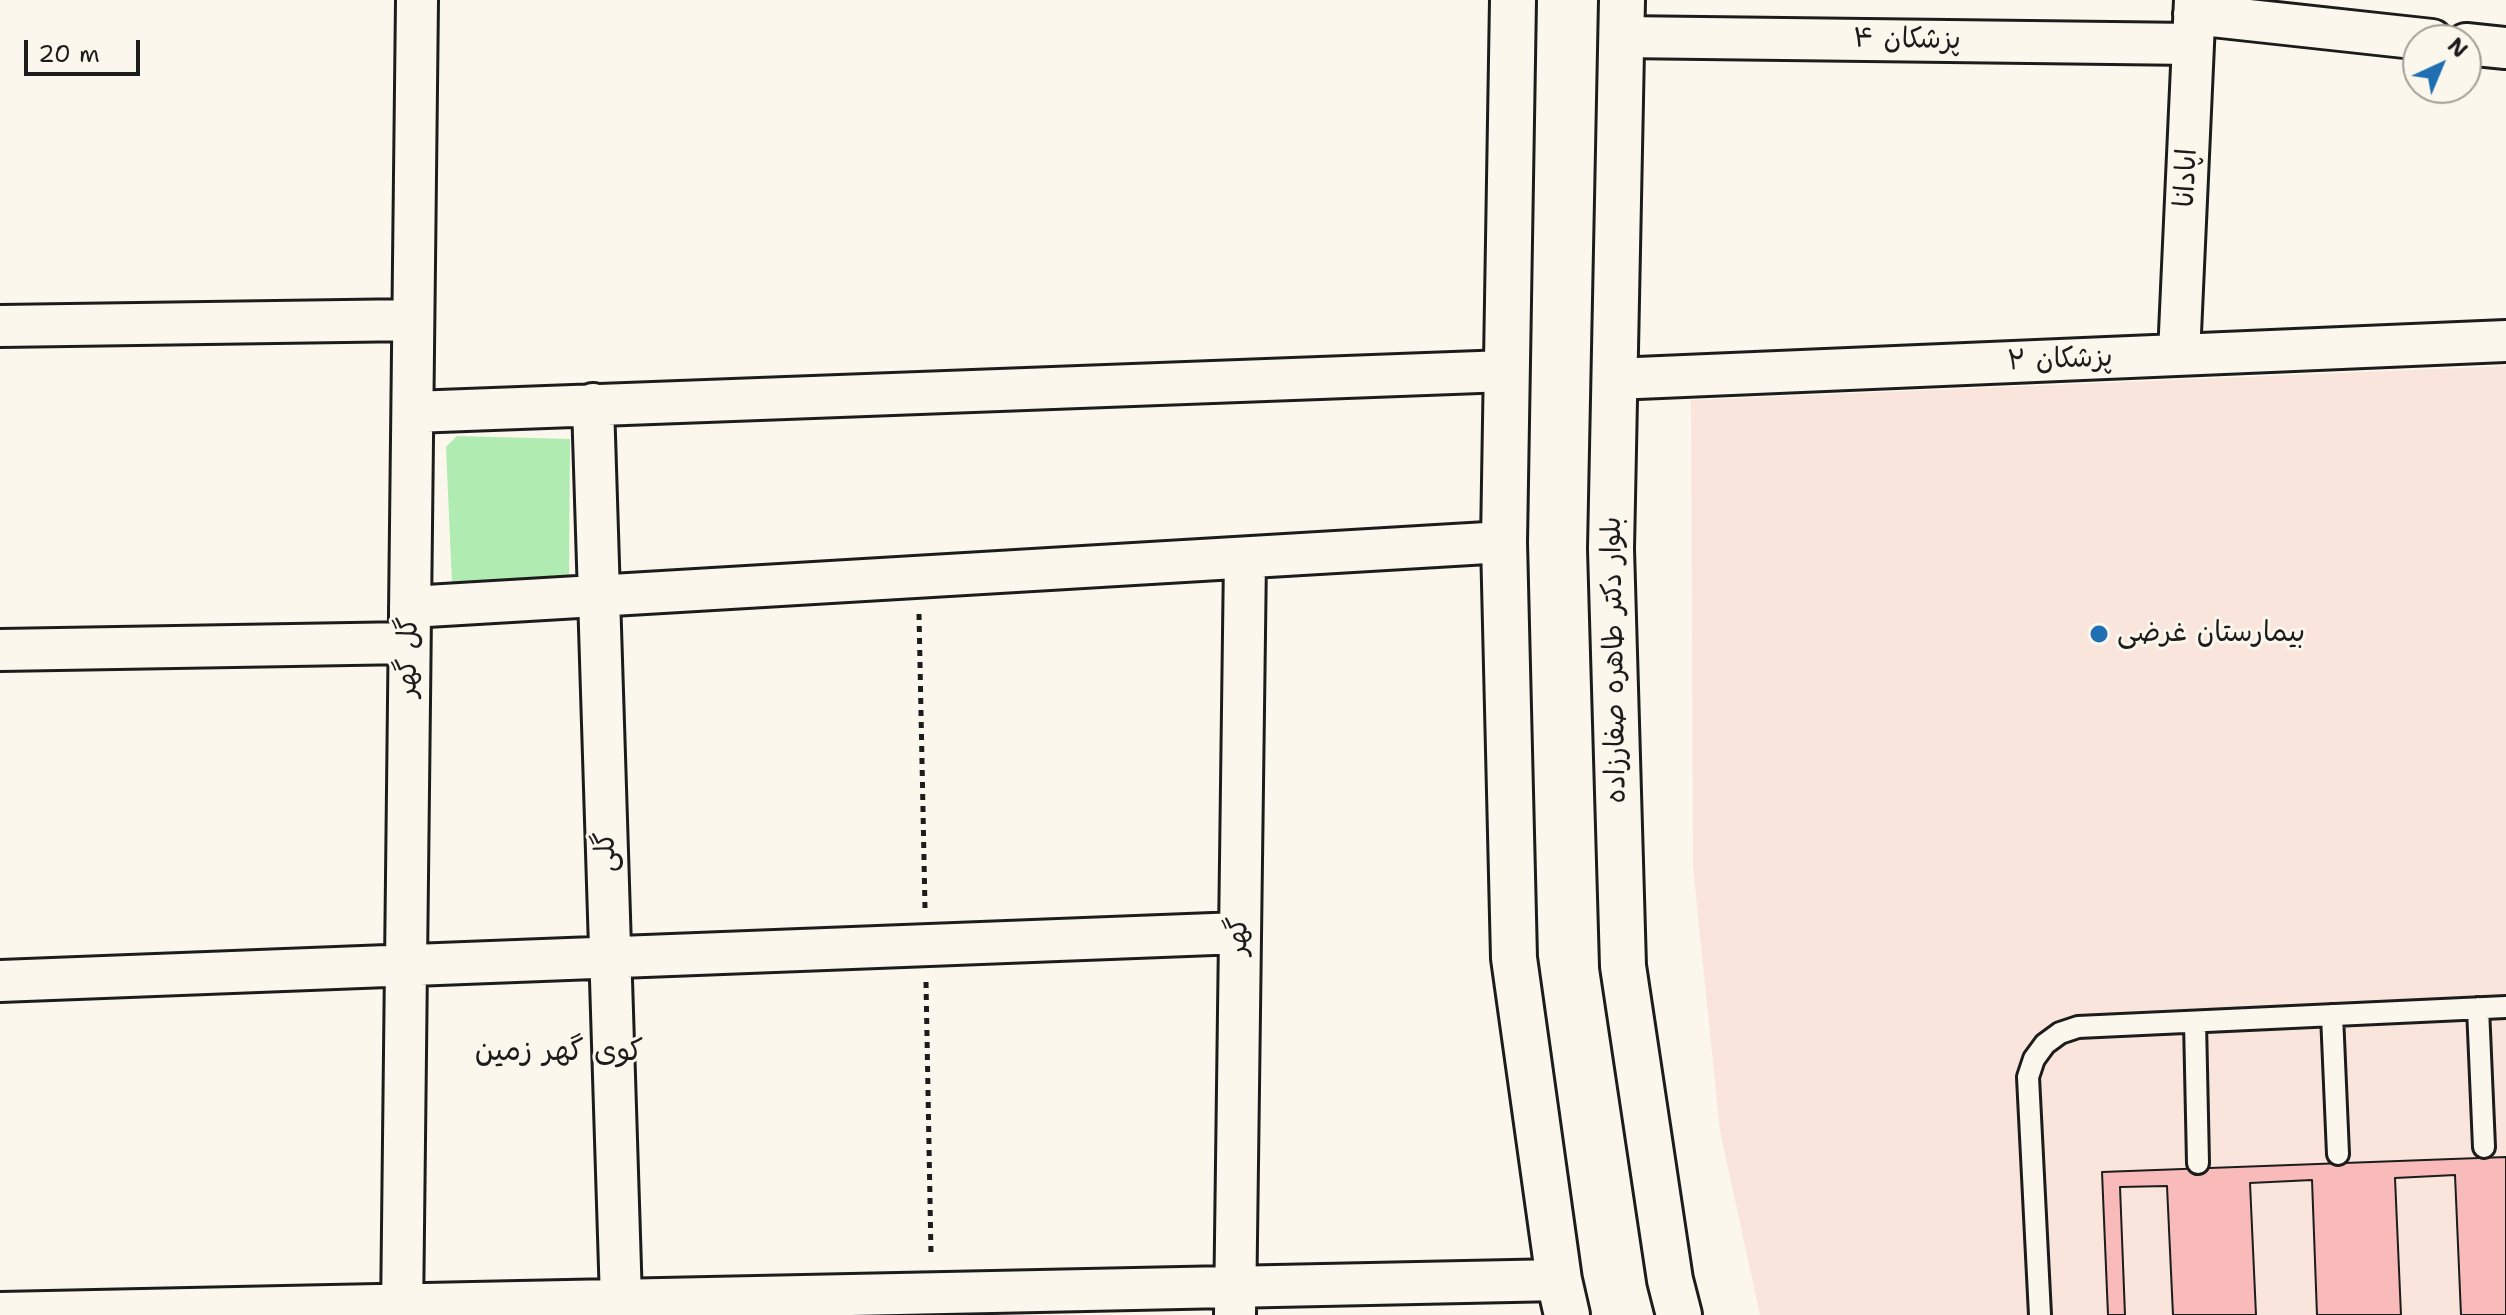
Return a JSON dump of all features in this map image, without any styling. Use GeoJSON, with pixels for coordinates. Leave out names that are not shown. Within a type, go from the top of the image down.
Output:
{"type":"FeatureCollection","features":[{"type":"Feature","properties":{"kind":"street","name":"گل گهر"},"geometry":{"type":"LineString","coordinates":[[402,1310],[417,0]]}},
{"type":"Feature","properties":{"kind":"street"},"geometry":{"type":"LineString","coordinates":[[0,1313],[402,1310],[621,1300],[1563,1298],[1514,958],[1504,542],[1513,0]]}},
{"type":"Feature","properties":{"kind":"street","name":"پزشکان ۴"},"geometry":{"type":"LineString","coordinates":[[1622,18],[2194,19],[2402,37]]}},
{"type":"Feature","properties":{"kind":"street","name":"بلوار دکتر طاهره صفارزاده"},"geometry":{"type":"LineString","coordinates":[[1622,18],[1611,549],[1623,966],[1670,1280],[1679,1315]]}},
{"type":"Feature","properties":{"kind":"street","name":"اپادانا"},"geometry":{"type":"LineString","coordinates":[[2179,355],[2194,19]]}},
{"type":"Feature","properties":{"kind":"street"},"geometry":{"type":"LineString","coordinates":[[2482,46],[2506,48]]}},
{"type":"Feature","properties":{"kind":"street"},"geometry":{"type":"LineString","coordinates":[[0,326],[413,320]]}},
{"type":"Feature","properties":{"kind":"street","name":"پزشکان ۲"},"geometry":{"type":"LineString","coordinates":[[1614,379],[2506,341]]}},
{"type":"Feature","properties":{"kind":"street"},"geometry":{"type":"LineString","coordinates":[[413,412],[1506,371]]}},
{"type":"Feature","properties":{"kind":"street","name":"گلی"},"geometry":{"type":"LineString","coordinates":[[593,404],[621,1300]]}},
{"type":"Feature","properties":{"kind":"street"},"geometry":{"type":"LineString","coordinates":[[0,650],[410,625],[599,595],[1504,542]]}},
{"type":"Feature","properties":{"kind":"street","name":"گهر"},"geometry":{"type":"LineString","coordinates":[[1235,1301],[1245,558]]}},
{"type":"Feature","properties":{"kind":"street"},"geometry":{"type":"LineString","coordinates":[[0,981],[1239,933]]}},
{"type":"Feature","properties":{"kind":"lane"},"geometry":{"type":"LineString","coordinates":[[2040,1315],[2028,1077],[2034,1059],[2052,1038],[2078,1027],[2506,1007]]}},
{"type":"Feature","properties":{"kind":"lane"},"geometry":{"type":"LineString","coordinates":[[2478,1008],[2484,1147]]}},
{"type":"Feature","properties":{"kind":"lane"},"geometry":{"type":"LineString","coordinates":[[2332,1015],[2338,1154]]}},
{"type":"Feature","properties":{"kind":"lane"},"geometry":{"type":"LineString","coordinates":[[2195,1022],[2198,1163]]}},
{"type":"Feature","properties":{"kind":"shaded area","name":"بیمارستان غرضی"},"geometry":{"type":"Polygon","coordinates":[[[2506,366],[2506,1315],[1760,1315],[1720,1131],[1693,867],[1691,400],[2506,366]]]}},
{"type":"Feature","properties":{"kind":"green space"},"geometry":{"type":"Polygon","coordinates":[[[457,436],[570,439],[569,579],[452,584],[446,447],[457,436]]]}},
{"type":"Feature","properties":{"kind":"building"},"geometry":{"type":"Polygon","coordinates":[[[2506,1157],[2506,1315],[2461,1315],[2455,1175],[2395,1178],[2401,1315],[2317,1315],[2312,1180],[2250,1183],[2256,1315],[2173,1315],[2167,1186],[2120,1187],[2125,1315],[2108,1315],[2102,1172],[2506,1157]]]}},
{"type":"Feature","properties":{"kind":"place","name":"بیمارستان غرضی"},"geometry":{"type":"Point","coordinates":[2099,634]}},
{"type":"Feature","properties":{"kind":"district","name":"کوی گهر زمین"},"geometry":{"type":"Point","coordinates":[559,1052]}}]}
